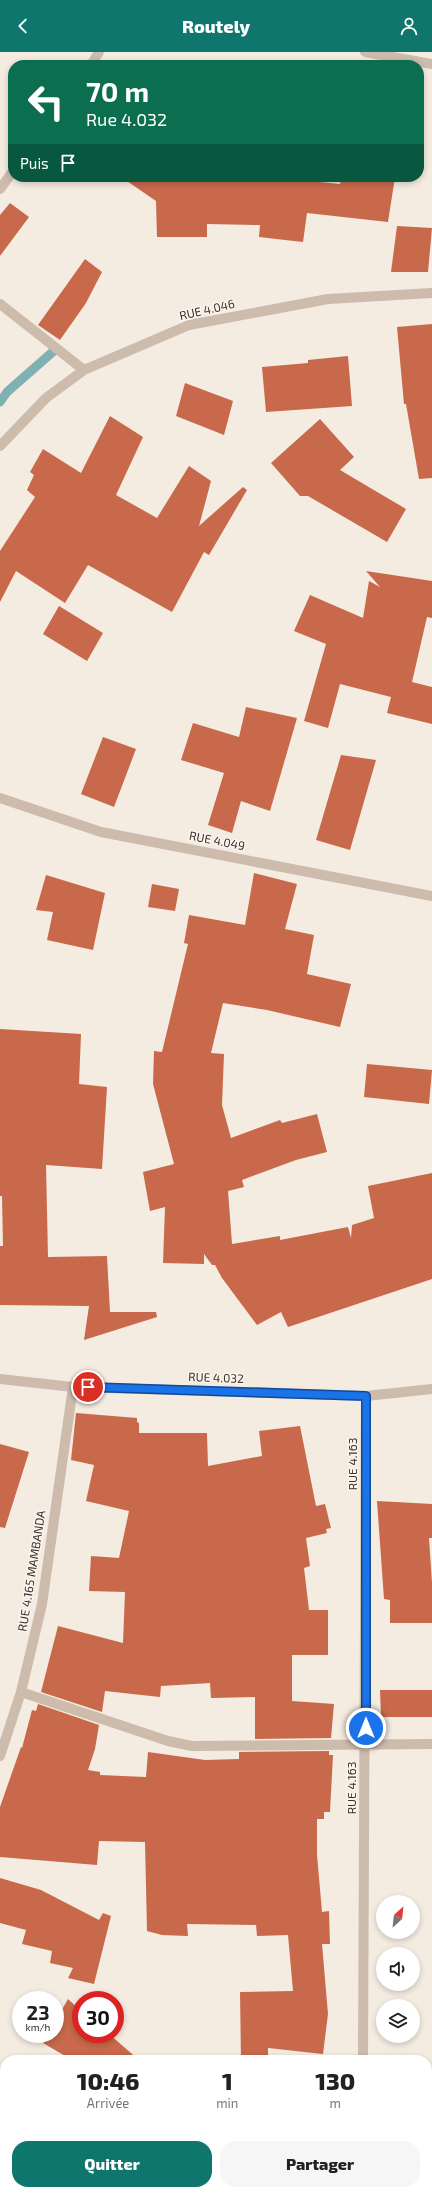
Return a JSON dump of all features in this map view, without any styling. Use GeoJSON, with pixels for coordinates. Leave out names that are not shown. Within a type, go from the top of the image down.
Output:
{"type":"FeatureCollection","features":[{"type":"Feature","properties":{"kind":"street"},"geometry":{"type":"LineString","coordinates":[[365,52],[410,60]]}},
{"type":"Feature","properties":{"kind":"street"},"geometry":{"type":"LineString","coordinates":[[0,189],[8,178]]}},
{"type":"Feature","properties":{"kind":"street","name":"RUE 4.046"},"geometry":{"type":"LineString","coordinates":[[0,446],[46,398],[84,370],[189,325],[328,299],[432,293]]}},
{"type":"Feature","properties":{"kind":"street"},"geometry":{"type":"LineString","coordinates":[[0,304],[84,370]]}},
{"type":"Feature","properties":{"kind":"street","name":"RUE 4.049"},"geometry":{"type":"LineString","coordinates":[[0,798],[101,832],[432,896]]}},
{"type":"Feature","properties":{"kind":"street","name":"RUE 4.032"},"geometry":{"type":"LineString","coordinates":[[0,1379],[73,1387],[366,1396],[432,1389]]}},
{"type":"Feature","properties":{"kind":"street","name":"RUE 4.165 MAMBANDA"},"geometry":{"type":"LineString","coordinates":[[0,1756],[21,1692],[42,1604],[73,1387]]}},
{"type":"Feature","properties":{"kind":"street","name":"RUE 4.163"},"geometry":{"type":"LineString","coordinates":[[363,2055],[366,1744],[366,1396]]}},
{"type":"Feature","properties":{"kind":"street"},"geometry":{"type":"LineString","coordinates":[[21,1692],[168,1741],[192,1746],[432,1744]]}},
{"type":"Feature","properties":{"kind":"building"},"geometry":{"type":"Polygon","coordinates":[[[128,182],[320,182],[340,184],[340,182],[394,182],[388,222],[307,213],[303,242],[259,237],[260,225],[207,224],[207,237],[157,237],[156,201],[128,182]]]}},
{"type":"Feature","properties":{"kind":"building"},"geometry":{"type":"Polygon","coordinates":[[[10,203],[29,217],[0,256],[0,215],[10,203]]]}},
{"type":"Feature","properties":{"kind":"building"},"geometry":{"type":"Polygon","coordinates":[[[397,226],[432,228],[428,272],[391,272],[397,226]]]}},
{"type":"Feature","properties":{"kind":"building"},"geometry":{"type":"Polygon","coordinates":[[[85,259],[102,272],[86,303],[60,340],[38,325],[85,259]]]}},
{"type":"Feature","properties":{"kind":"building"},"geometry":{"type":"Polygon","coordinates":[[[432,324],[432,478],[419,479],[406,404],[404,404],[397,327],[432,324]]]}},
{"type":"Feature","properties":{"kind":"building"},"geometry":{"type":"Polygon","coordinates":[[[348,356],[352,406],[266,412],[262,367],[308,363],[308,360],[348,356]]]}},
{"type":"Feature","properties":{"kind":"building"},"geometry":{"type":"Polygon","coordinates":[[[185,383],[233,401],[224,435],[176,416],[185,383]]]}},
{"type":"Feature","properties":{"kind":"building"},"geometry":{"type":"Polygon","coordinates":[[[110,416],[143,437],[116,495],[157,518],[189,466],[211,481],[199,526],[243,487],[247,490],[209,555],[204,552],[172,612],[88,565],[65,603],[16,571],[0,602],[0,551],[35,497],[27,490],[34,475],[30,472],[43,449],[81,473],[110,416]]]}},
{"type":"Feature","properties":{"kind":"building"},"geometry":{"type":"Polygon","coordinates":[[[320,419],[354,457],[340,470],[406,509],[387,542],[308,496],[300,496],[271,463],[320,419]]]}},
{"type":"Feature","properties":{"kind":"building"},"geometry":{"type":"Polygon","coordinates":[[[366,571],[432,581],[432,618],[427,617],[412,682],[432,687],[432,724],[387,713],[391,697],[340,684],[328,728],[304,721],[326,644],[294,631],[310,595],[363,618],[369,581],[380,587],[366,571]]]}},
{"type":"Feature","properties":{"kind":"building"},"geometry":{"type":"Polygon","coordinates":[[[59,606],[103,633],[87,661],[43,634],[59,606]]]}},
{"type":"Feature","properties":{"kind":"building"},"geometry":{"type":"Polygon","coordinates":[[[246,707],[297,718],[270,811],[241,801],[232,833],[208,825],[224,773],[181,760],[193,723],[239,737],[246,707]]]}},
{"type":"Feature","properties":{"kind":"building"},"geometry":{"type":"Polygon","coordinates":[[[103,737],[136,749],[114,807],[81,794],[103,737]]]}},
{"type":"Feature","properties":{"kind":"building"},"geometry":{"type":"Polygon","coordinates":[[[341,755],[376,760],[350,850],[316,840],[341,755]]]}},
{"type":"Feature","properties":{"kind":"building"},"geometry":{"type":"Polygon","coordinates":[[[254,873],[297,884],[285,929],[314,935],[307,974],[351,984],[340,1027],[267,1010],[223,1003],[211,1053],[224,1054],[222,1105],[231,1138],[280,1120],[282,1123],[317,1114],[327,1152],[296,1160],[242,1180],[244,1187],[228,1191],[232,1244],[280,1236],[280,1240],[348,1227],[351,1238],[352,1225],[374,1218],[368,1186],[432,1173],[432,1279],[288,1327],[281,1312],[257,1325],[222,1278],[215,1265],[212,1265],[204,1254],[204,1264],[163,1263],[165,1207],[150,1211],[143,1172],[174,1164],[153,1084],[154,1051],[162,1052],[188,944],[184,943],[189,915],[245,925],[254,873]]]}},
{"type":"Feature","properties":{"kind":"building"},"geometry":{"type":"Polygon","coordinates":[[[46,875],[105,893],[93,950],[47,940],[53,912],[36,910],[46,875]]]}},
{"type":"Feature","properties":{"kind":"building"},"geometry":{"type":"Polygon","coordinates":[[[152,884],[179,889],[175,911],[148,907],[152,884]]]}},
{"type":"Feature","properties":{"kind":"building"},"geometry":{"type":"Polygon","coordinates":[[[0,1029],[81,1034],[79,1084],[107,1087],[102,1169],[46,1165],[48,1257],[107,1256],[110,1312],[156,1312],[157,1317],[84,1340],[89,1306],[0,1305],[0,1246],[3,1246],[2,1196],[0,1196],[0,1029]]]}},
{"type":"Feature","properties":{"kind":"building"},"geometry":{"type":"Polygon","coordinates":[[[367,1064],[432,1070],[429,1104],[364,1097],[367,1064]]]}},
{"type":"Feature","properties":{"kind":"building"},"geometry":{"type":"Polygon","coordinates":[[[76,1413],[137,1418],[137,1422],[139,1423],[139,1433],[207,1433],[208,1466],[262,1456],[259,1431],[300,1426],[316,1506],[325,1504],[331,1528],[326,1529],[327,1533],[306,1538],[310,1566],[304,1568],[309,1610],[328,1610],[328,1655],[292,1655],[292,1701],[334,1704],[331,1738],[255,1739],[255,1697],[211,1698],[210,1683],[161,1686],[160,1697],[105,1691],[102,1712],[41,1692],[58,1626],[123,1643],[125,1592],[89,1591],[91,1556],[119,1558],[129,1511],[86,1501],[94,1465],[71,1460],[76,1413]]]}},
{"type":"Feature","properties":{"kind":"building"},"geometry":{"type":"Polygon","coordinates":[[[0,1444],[29,1452],[5,1528],[0,1527],[0,1444]]]}},
{"type":"Feature","properties":{"kind":"building"},"geometry":{"type":"Polygon","coordinates":[[[377,1501],[432,1504],[432,1538],[429,1538],[432,1583],[432,1623],[390,1623],[390,1600],[384,1599],[377,1501]]]}},
{"type":"Feature","properties":{"kind":"building"},"geometry":{"type":"Polygon","coordinates":[[[380,1690],[432,1690],[432,1717],[381,1717],[380,1690]]]}},
{"type":"Feature","properties":{"kind":"building"},"geometry":{"type":"Polygon","coordinates":[[[38,1704],[99,1725],[95,1749],[88,1770],[100,1772],[100,1775],[146,1777],[148,1752],[205,1760],[239,1759],[239,1752],[329,1751],[329,1755],[333,1755],[330,1812],[324,1812],[324,1819],[317,1819],[317,1855],[322,1912],[329,1911],[330,1944],[322,1944],[328,2014],[323,2054],[268,2048],[268,2055],[241,2055],[240,1992],[293,1991],[288,1935],[257,1936],[256,1925],[187,1924],[188,1936],[162,1935],[147,1931],[145,1842],[99,1841],[97,1865],[0,1857],[0,1807],[21,1747],[22,1748],[32,1710],[36,1711],[38,1704]]]}},
{"type":"Feature","properties":{"kind":"building"},"geometry":{"type":"Polygon","coordinates":[[[0,1878],[41,1890],[99,1920],[103,1913],[111,1916],[94,1984],[68,1978],[73,1968],[50,1963],[52,1951],[22,1944],[26,1930],[0,1923],[0,1878]]]}},
{"type":"Feature","properties":{"kind":"building"},"geometry":{"type":"Polygon","coordinates":[[[68,1999],[72,2003],[72,2043],[119,2043],[133,2055],[63,2055],[43,2043],[64,2043],[64,2006],[68,1999]]]}},
{"type":"Feature","properties":{"kind":"waterway"},"geometry":{"type":"LineString","coordinates":[[0,402],[7,392],[56,349]]}},
{"type":"Feature","properties":{"kind":"route"},"geometry":{"type":"LineString","coordinates":[[88,1387],[366,1396],[366,1728]]}}]}
